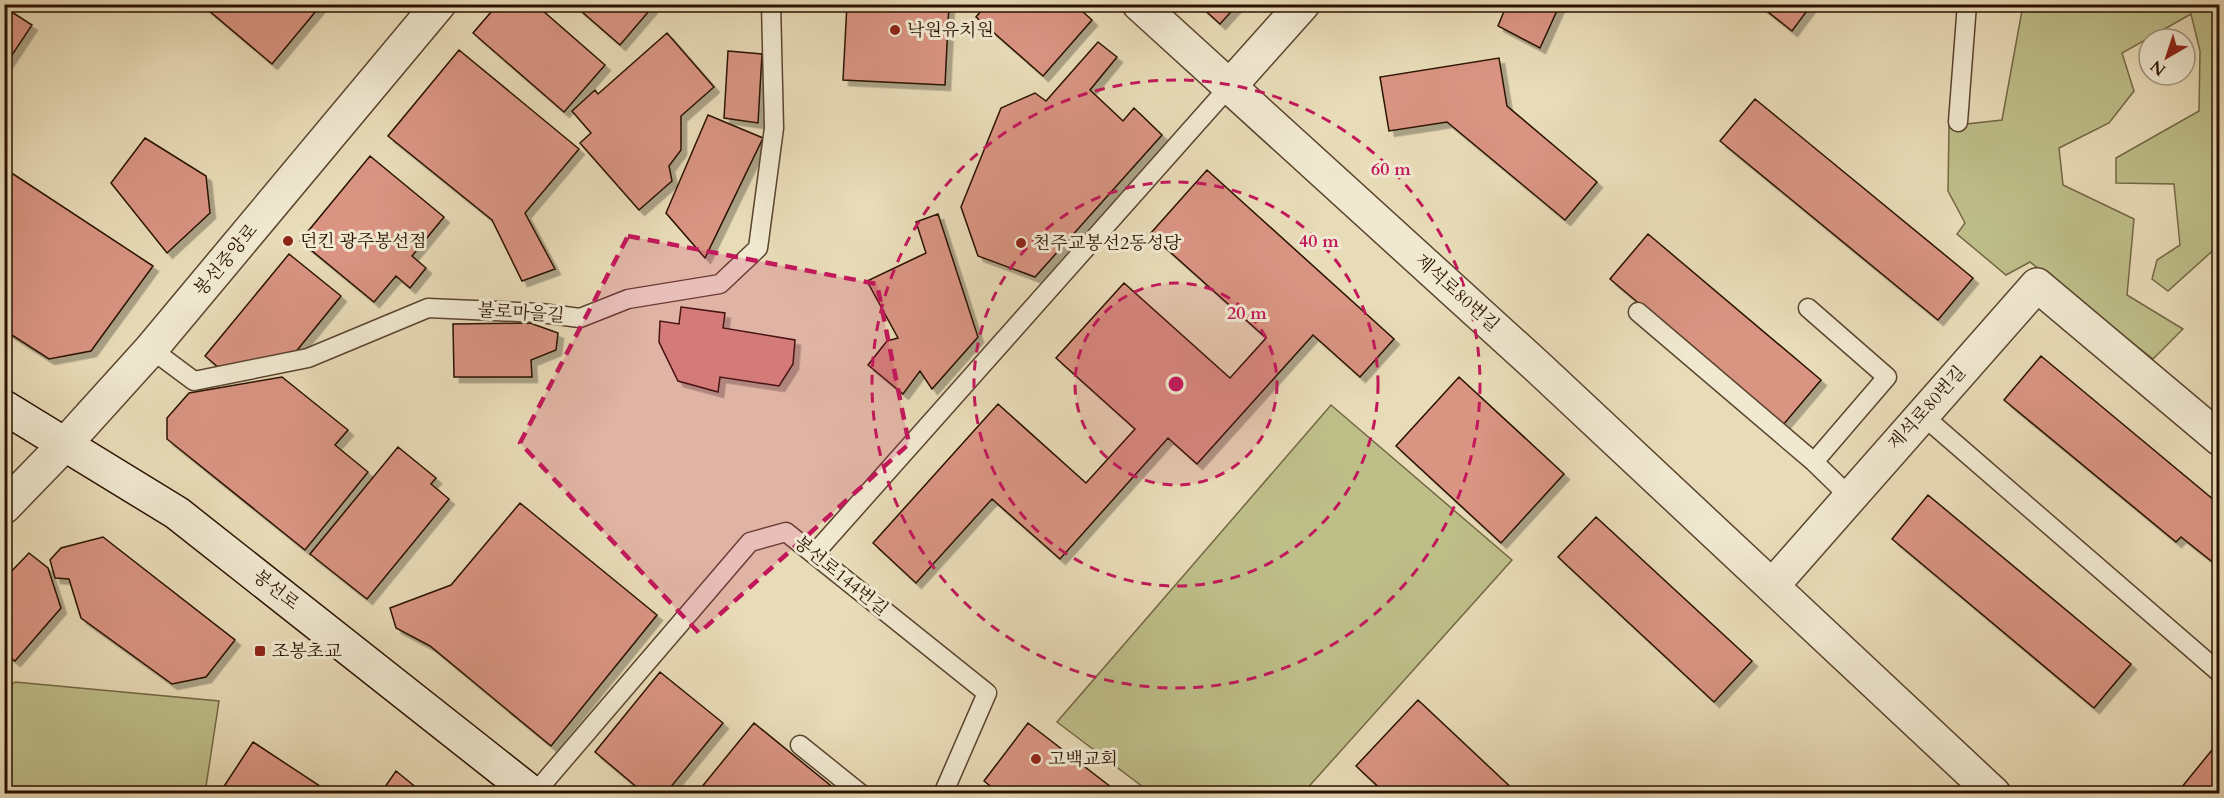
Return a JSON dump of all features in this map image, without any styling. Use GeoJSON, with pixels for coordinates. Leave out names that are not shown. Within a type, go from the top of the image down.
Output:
{"type":"FeatureCollection","features":[{"type":"Feature","properties":{"kind":"street","name":"봉선중앙로"},"geometry":{"type":"LineString","coordinates":[[4,507],[66,444],[151,349],[439,4]]}},
{"type":"Feature","properties":{"kind":"street","name":"제석로80번길"},"geometry":{"type":"LineString","coordinates":[[1139,4],[1228,88],[1540,369],[1994,794]]}},
{"type":"Feature","properties":{"kind":"street"},"geometry":{"type":"LineString","coordinates":[[1228,88],[1303,4]]}},
{"type":"Feature","properties":{"kind":"street","name":"제석로80번길"},"geometry":{"type":"LineString","coordinates":[[1772,586],[1921,414],[2037,285],[2220,439]]}},
{"type":"Feature","properties":{"kind":"street","name":"봉선로"},"geometry":{"type":"LineString","coordinates":[[4,407],[177,513],[534,794]]}},
{"type":"Feature","properties":{"kind":"lane","name":"불로마을길"},"geometry":{"type":"LineString","coordinates":[[151,349],[194,381],[308,358],[428,308],[541,313],[580,318],[628,299],[720,284],[758,248],[774,128],[771,4]]}},
{"type":"Feature","properties":{"kind":"lane"},"geometry":{"type":"LineString","coordinates":[[1958,122],[1967,4]]}},
{"type":"Feature","properties":{"kind":"lane"},"geometry":{"type":"LineString","coordinates":[[814,554],[1228,88]]}},
{"type":"Feature","properties":{"kind":"lane"},"geometry":{"type":"LineString","coordinates":[[1808,308],[1887,377],[1814,462]]}},
{"type":"Feature","properties":{"kind":"lane"},"geometry":{"type":"LineString","coordinates":[[1638,312],[1814,462],[1849,496]]}},
{"type":"Feature","properties":{"kind":"lane"},"geometry":{"type":"LineString","coordinates":[[1921,414],[2220,673]]}},
{"type":"Feature","properties":{"kind":"lane","name":"봉선로144번길"},"geometry":{"type":"LineString","coordinates":[[534,794],[750,542],[786,532],[987,693],[943,794]]}},
{"type":"Feature","properties":{"kind":"lane"},"geometry":{"type":"LineString","coordinates":[[800,745],[861,794]]}},
{"type":"Feature","properties":{"kind":"highlighted area"},"geometry":{"type":"Polygon","coordinates":[[[628,236],[877,284],[909,444],[699,633],[520,443],[628,236]]]}},
{"type":"Feature","properties":{"kind":"green space"},"geometry":{"type":"Polygon","coordinates":[[[2023,5],[2219,5],[2219,245],[2168,291],[2152,279],[2157,260],[2180,245],[2174,184],[2116,183],[2116,158],[2199,111],[2200,51],[2197,27],[2194,27],[2191,14],[2168,27],[2137,27],[2137,45],[2122,53],[2134,91],[2109,123],[2059,148],[2063,185],[2134,219],[2127,295],[2183,329],[2153,359],[2030,262],[2006,275],[1957,234],[1965,223],[1948,191],[1949,126],[2002,120],[2023,5]]]}},
{"type":"Feature","properties":{"kind":"green space"},"geometry":{"type":"Polygon","coordinates":[[[1331,405],[1512,560],[1303,793],[1151,793],[1057,722],[1331,405]]]}},
{"type":"Feature","properties":{"kind":"green space"},"geometry":{"type":"Polygon","coordinates":[[[15,682],[219,701],[205,793],[5,793],[5,690],[15,682]]]}},
{"type":"Feature","properties":{"kind":"building"},"geometry":{"type":"Polygon","coordinates":[[[201,4],[320,4],[321,5],[272,64],[201,4]]]}},
{"type":"Feature","properties":{"kind":"building"},"geometry":{"type":"Polygon","coordinates":[[[498,4],[535,4],[605,65],[564,112],[473,33],[498,4]]]}},
{"type":"Feature","properties":{"kind":"building"},"geometry":{"type":"Polygon","coordinates":[[[573,4],[655,4],[620,45],[573,4]]]}},
{"type":"Feature","properties":{"kind":"building"},"geometry":{"type":"Polygon","coordinates":[[[847,4],[949,4],[945,85],[843,80],[847,4]]]}},
{"type":"Feature","properties":{"kind":"building"},"geometry":{"type":"Polygon","coordinates":[[[987,4],[1074,4],[1092,20],[1043,76],[976,17],[987,4]]]}},
{"type":"Feature","properties":{"kind":"building"},"geometry":{"type":"Polygon","coordinates":[[[1198,4],[1238,4],[1220,24],[1198,4]]]}},
{"type":"Feature","properties":{"kind":"building"},"geometry":{"type":"Polygon","coordinates":[[[1507,4],[1560,4],[1540,48],[1498,26],[1507,4]]]}},
{"type":"Feature","properties":{"kind":"building"},"geometry":{"type":"Polygon","coordinates":[[[1758,4],[1812,4],[1792,31],[1758,4]]]}},
{"type":"Feature","properties":{"kind":"building"},"geometry":{"type":"Polygon","coordinates":[[[4,7],[32,25],[4,67],[4,7]]]}},
{"type":"Feature","properties":{"kind":"building"},"geometry":{"type":"Polygon","coordinates":[[[667,33],[714,87],[681,116],[681,150],[669,166],[672,181],[639,210],[580,143],[591,133],[572,111],[595,90],[598,94],[667,33]]]}},
{"type":"Feature","properties":{"kind":"building","name":"천주교봉선2동성당"},"geometry":{"type":"Polygon","coordinates":[[[1098,42],[1117,57],[1090,90],[1123,121],[1134,108],[1162,135],[1035,277],[978,256],[961,207],[1001,108],[1035,93],[1046,101],[1098,42]]]}},
{"type":"Feature","properties":{"kind":"building"},"geometry":{"type":"Polygon","coordinates":[[[459,50],[579,149],[525,213],[555,269],[522,281],[492,220],[388,136],[459,50]]]}},
{"type":"Feature","properties":{"kind":"building"},"geometry":{"type":"Polygon","coordinates":[[[728,51],[762,54],[758,123],[724,118],[728,51]]]}},
{"type":"Feature","properties":{"kind":"building"},"geometry":{"type":"Polygon","coordinates":[[[1499,58],[1507,106],[1597,182],[1565,220],[1447,122],[1389,131],[1380,77],[1499,58]]]}},
{"type":"Feature","properties":{"kind":"building"},"geometry":{"type":"Polygon","coordinates":[[[1755,99],[1973,278],[1938,320],[1720,141],[1755,99]]]}},
{"type":"Feature","properties":{"kind":"building"},"geometry":{"type":"Polygon","coordinates":[[[708,115],[763,138],[705,258],[666,213],[708,115]]]}},
{"type":"Feature","properties":{"kind":"building"},"geometry":{"type":"Polygon","coordinates":[[[145,138],[206,176],[210,213],[167,253],[111,183],[145,138]]]}},
{"type":"Feature","properties":{"kind":"building"},"geometry":{"type":"Polygon","coordinates":[[[370,156],[444,217],[412,256],[426,268],[410,288],[396,276],[374,302],[300,241],[370,156]]]}},
{"type":"Feature","properties":{"kind":"building"},"geometry":{"type":"Polygon","coordinates":[[[4,168],[153,266],[91,351],[49,359],[4,330],[4,168]]]}},
{"type":"Feature","properties":{"kind":"building"},"geometry":{"type":"Polygon","coordinates":[[[1207,170],[1394,339],[1360,377],[1313,335],[1197,464],[1168,438],[1060,559],[992,499],[916,583],[873,543],[998,404],[1086,483],[1135,429],[1056,358],[1124,283],[1230,378],[1266,338],[1150,234],[1207,170]]]}},
{"type":"Feature","properties":{"kind":"building"},"geometry":{"type":"Polygon","coordinates":[[[938,214],[978,337],[932,389],[920,371],[903,394],[868,365],[887,341],[898,338],[867,281],[926,253],[916,222],[938,214]]]}},
{"type":"Feature","properties":{"kind":"building"},"geometry":{"type":"Polygon","coordinates":[[[1648,234],[1821,380],[1783,425],[1610,279],[1648,234]]]}},
{"type":"Feature","properties":{"kind":"building"},"geometry":{"type":"Polygon","coordinates":[[[289,254],[341,296],[294,354],[219,368],[205,356],[289,254]]]}},
{"type":"Feature","properties":{"kind":"building"},"geometry":{"type":"Polygon","coordinates":[[[681,307],[725,313],[723,328],[795,340],[793,364],[779,386],[720,377],[718,392],[678,381],[659,342],[660,321],[679,324],[681,307]]]}},
{"type":"Feature","properties":{"kind":"building"},"geometry":{"type":"Polygon","coordinates":[[[530,323],[558,333],[556,350],[531,360],[532,377],[454,377],[453,324],[530,323]]]}},
{"type":"Feature","properties":{"kind":"building"},"geometry":{"type":"Polygon","coordinates":[[[2041,356],[2214,500],[2220,494],[2220,568],[2181,537],[2176,542],[2004,400],[2041,356]]]}},
{"type":"Feature","properties":{"kind":"building"},"geometry":{"type":"Polygon","coordinates":[[[282,377],[348,430],[335,445],[368,472],[305,550],[167,439],[167,418],[189,393],[282,377]]]}},
{"type":"Feature","properties":{"kind":"building"},"geometry":{"type":"Polygon","coordinates":[[[1459,377],[1564,474],[1501,543],[1396,446],[1459,377]]]}},
{"type":"Feature","properties":{"kind":"building"},"geometry":{"type":"Polygon","coordinates":[[[398,447],[436,478],[431,484],[449,499],[367,599],[310,554],[398,447]]]}},
{"type":"Feature","properties":{"kind":"building"},"geometry":{"type":"Polygon","coordinates":[[[1928,495],[2131,664],[2094,708],[1892,539],[1928,495]]]}},
{"type":"Feature","properties":{"kind":"building"},"geometry":{"type":"Polygon","coordinates":[[[520,503],[657,615],[551,746],[430,646],[396,628],[390,608],[451,585],[520,503]]]}},
{"type":"Feature","properties":{"kind":"building"},"geometry":{"type":"Polygon","coordinates":[[[1596,517],[1752,661],[1714,702],[1558,557],[1596,517]]]}},
{"type":"Feature","properties":{"kind":"building"},"geometry":{"type":"Polygon","coordinates":[[[103,537],[235,640],[206,677],[172,684],[81,618],[69,579],[55,578],[50,560],[61,548],[103,537]]]}},
{"type":"Feature","properties":{"kind":"building"},"geometry":{"type":"Polygon","coordinates":[[[29,553],[48,568],[61,608],[15,661],[4,653],[4,579],[29,553]]]}},
{"type":"Feature","properties":{"kind":"building"},"geometry":{"type":"Polygon","coordinates":[[[660,672],[723,723],[665,794],[645,794],[595,752],[660,672]]]}},
{"type":"Feature","properties":{"kind":"building"},"geometry":{"type":"Polygon","coordinates":[[[1418,700],[1518,794],[1386,794],[1356,766],[1418,700]]]}},
{"type":"Feature","properties":{"kind":"building"},"geometry":{"type":"Polygon","coordinates":[[[754,723],[841,794],[696,794],[754,723]]]}},
{"type":"Feature","properties":{"kind":"building"},"geometry":{"type":"Polygon","coordinates":[[[1028,723],[1120,794],[1000,794],[984,781],[1028,723]]]}},
{"type":"Feature","properties":{"kind":"building"},"geometry":{"type":"Polygon","coordinates":[[[253,742],[332,794],[219,794],[253,742]]]}},
{"type":"Feature","properties":{"kind":"building"},"geometry":{"type":"Polygon","coordinates":[[[2212,750],[2220,756],[2220,794],[2177,793],[2212,750]]]}},
{"type":"Feature","properties":{"kind":"building"},"geometry":{"type":"Polygon","coordinates":[[[396,771],[424,794],[380,794],[396,771]]]}},
{"type":"Feature","properties":{"kind":"place","name":"낙원유치원"},"geometry":{"type":"Point","coordinates":[895,30]}},
{"type":"Feature","properties":{"kind":"place","name":"던킨 광주봉선점"},"geometry":{"type":"Point","coordinates":[288,241]}},
{"type":"Feature","properties":{"kind":"place","name":"천주교봉선2동성당"},"geometry":{"type":"Point","coordinates":[1021,243]}},
{"type":"Feature","properties":{"kind":"place","name":"조봉초교"},"geometry":{"type":"Point","coordinates":[260,651]}},
{"type":"Feature","properties":{"kind":"place","name":"고백교회"},"geometry":{"type":"Point","coordinates":[1036,759]}}]}
